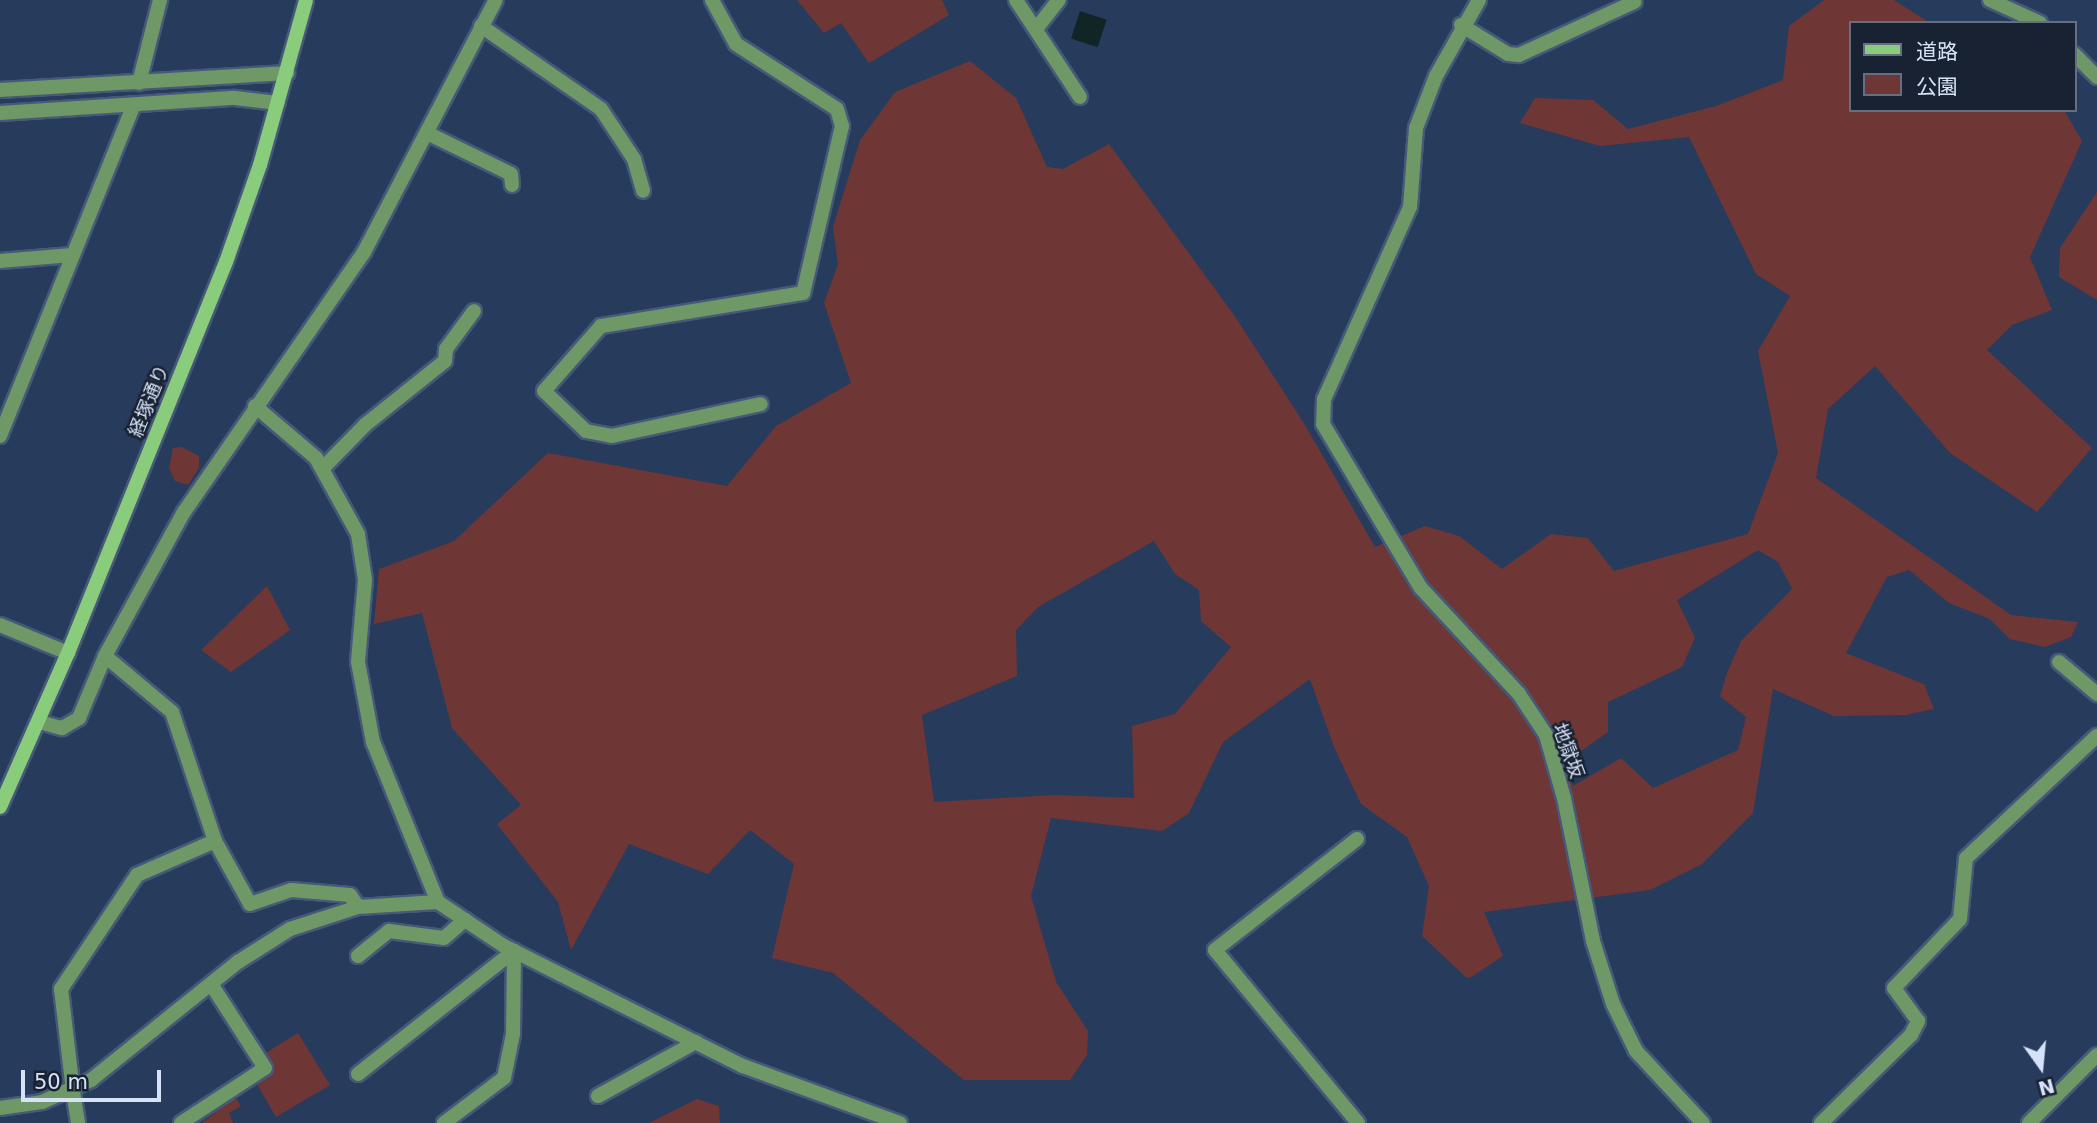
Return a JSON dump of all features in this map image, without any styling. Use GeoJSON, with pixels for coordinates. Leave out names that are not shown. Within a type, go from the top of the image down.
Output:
{"type":"FeatureCollection","features":[{"type":"Feature","properties":{"kind":"main road","name":"経塚通り"},"geometry":{"type":"LineString","coordinates":[[0,807],[68,653],[236,237],[278,103],[306,0]]}},
{"type":"Feature","properties":{"kind":"street"},"geometry":{"type":"LineString","coordinates":[[139,83],[160,0]]}},
{"type":"Feature","properties":{"kind":"street"},"geometry":{"type":"LineString","coordinates":[[39,722],[62,729],[77,722],[105,656],[184,512],[364,252],[496,0]]}},
{"type":"Feature","properties":{"kind":"street"},"geometry":{"type":"LineString","coordinates":[[712,0],[736,44],[837,109],[842,126],[803,293],[601,326],[544,391],[586,431],[612,436],[761,404]]}},
{"type":"Feature","properties":{"kind":"street"},"geometry":{"type":"LineString","coordinates":[[1016,0],[1080,97]]}},
{"type":"Feature","properties":{"kind":"street"},"geometry":{"type":"LineString","coordinates":[[1035,29],[1059,0]]}},
{"type":"Feature","properties":{"kind":"street"},"geometry":{"type":"LineString","coordinates":[[1479,0],[1461,25],[1508,54],[1519,54],[1634,2]]}},
{"type":"Feature","properties":{"kind":"street"},"geometry":{"type":"LineString","coordinates":[[1990,0],[2036,21]]}},
{"type":"Feature","properties":{"kind":"street","name":"地獄坂"},"geometry":{"type":"LineString","coordinates":[[1461,25],[1416,128],[1410,207],[1324,398],[1323,424],[1420,587],[1519,694],[1546,735],[1564,798],[1593,941],[1613,1004],[1636,1051],[1703,1123]]}},
{"type":"Feature","properties":{"kind":"street"},"geometry":{"type":"LineString","coordinates":[[481,26],[601,108],[634,159],[643,191]]}},
{"type":"Feature","properties":{"kind":"street"},"geometry":{"type":"LineString","coordinates":[[2076,56],[2097,76]]}},
{"type":"Feature","properties":{"kind":"street"},"geometry":{"type":"LineString","coordinates":[[0,90],[286,73]]}},
{"type":"Feature","properties":{"kind":"street"},"geometry":{"type":"LineString","coordinates":[[0,113],[235,98],[278,103]]}},
{"type":"Feature","properties":{"kind":"street"},"geometry":{"type":"LineString","coordinates":[[0,436],[133,106]]}},
{"type":"Feature","properties":{"kind":"street"},"geometry":{"type":"LineString","coordinates":[[427,133],[511,174],[512,185]]}},
{"type":"Feature","properties":{"kind":"street"},"geometry":{"type":"LineString","coordinates":[[0,261],[72,255]]}},
{"type":"Feature","properties":{"kind":"street"},"geometry":{"type":"LineString","coordinates":[[323,468],[365,425],[445,361],[446,349],[474,310]]}},
{"type":"Feature","properties":{"kind":"street"},"geometry":{"type":"LineString","coordinates":[[255,406],[323,468],[358,534],[365,580],[358,662],[373,742],[438,902],[514,951],[743,1066],[900,1123]]}},
{"type":"Feature","properties":{"kind":"street"},"geometry":{"type":"LineString","coordinates":[[0,625],[68,653]]}},
{"type":"Feature","properties":{"kind":"street"},"geometry":{"type":"LineString","coordinates":[[105,656],[172,712],[215,841],[250,904],[291,890],[350,895],[358,907]]}},
{"type":"Feature","properties":{"kind":"street"},"geometry":{"type":"LineString","coordinates":[[2059,662],[2097,694]]}},
{"type":"Feature","properties":{"kind":"street"},"geometry":{"type":"LineString","coordinates":[[1821,1123],[1911,1035],[1918,1021],[1894,988],[1960,919],[1966,858],[2097,736]]}},
{"type":"Feature","properties":{"kind":"street"},"geometry":{"type":"LineString","coordinates":[[1357,839],[1215,950],[1358,1123]]}},
{"type":"Feature","properties":{"kind":"street"},"geometry":{"type":"LineString","coordinates":[[78,1123],[61,989],[136,875],[215,841]]}},
{"type":"Feature","properties":{"kind":"street"},"geometry":{"type":"LineString","coordinates":[[0,1108],[42,1102],[73,1091],[211,984],[290,929],[358,907],[438,902]]}},
{"type":"Feature","properties":{"kind":"street"},"geometry":{"type":"LineString","coordinates":[[358,956],[389,931],[444,938],[465,920]]}},
{"type":"Feature","properties":{"kind":"street"},"geometry":{"type":"LineString","coordinates":[[358,1074],[514,951]]}},
{"type":"Feature","properties":{"kind":"street"},"geometry":{"type":"LineString","coordinates":[[444,1123],[504,1078],[513,1034],[514,951]]}},
{"type":"Feature","properties":{"kind":"street"},"geometry":{"type":"LineString","coordinates":[[181,1123],[265,1068],[211,984]]}},
{"type":"Feature","properties":{"kind":"street"},"geometry":{"type":"LineString","coordinates":[[598,1096],[696,1042]]}},
{"type":"Feature","properties":{"kind":"street"},"geometry":{"type":"LineString","coordinates":[[2029,1123],[2097,1055]]}},
{"type":"Feature","properties":{"kind":"green space"},"geometry":{"type":"Polygon","coordinates":[[[797,0],[942,0],[949,15],[869,63],[841,23],[824,33],[797,0]]]}},
{"type":"Feature","properties":{"kind":"green space"},"geometry":{"type":"Polygon","coordinates":[[[1824,0],[1894,0],[1927,21],[1848,21],[1848,112],[2065,112],[2082,141],[2030,257],[2052,310],[2012,325],[1987,350],[2092,448],[2037,512],[1950,453],[1875,366],[1828,409],[1816,478],[2011,615],[2078,622],[2071,637],[2045,647],[2010,639],[1990,619],[1949,603],[1909,570],[1887,577],[1846,653],[1924,684],[1934,709],[1906,715],[1834,716],[1773,689],[1753,813],[1702,864],[1650,890],[1484,912],[1503,956],[1471,977],[1467,978],[1422,936],[1429,886],[1407,837],[1361,804],[1334,747],[1310,679],[1223,742],[1189,813],[1162,831],[1051,818],[1031,896],[1056,982],[1088,1031],[1087,1055],[1070,1080],[964,1080],[833,973],[772,958],[794,864],[750,830],[708,874],[629,844],[571,950],[558,902],[497,824],[521,805],[452,728],[422,613],[374,624],[379,569],[454,541],[548,453],[727,486],[776,426],[851,383],[824,303],[838,264],[833,227],[860,140],[895,92],[970,61],[1016,98],[1047,167],[1063,169],[1109,144],[1234,315],[1305,425],[1375,547],[1425,526],[1459,536],[1502,569],[1551,534],[1588,538],[1614,571],[1748,534],[1778,453],[1758,351],[1790,296],[1756,274],[1689,137],[1600,146],[1520,123],[1535,98],[1593,100],[1628,129],[1716,106],[1783,80],[1789,26],[1824,0]],[[1154,541],[1038,607],[1016,630],[1017,676],[922,715],[934,802],[1054,795],[1134,798],[1132,726],[1175,714],[1231,647],[1201,621],[1199,590],[1175,574],[1154,541]],[[1758,550],[1677,600],[1695,638],[1682,667],[1608,702],[1608,732],[1564,763],[1573,786],[1621,758],[1653,788],[1738,750],[1746,717],[1720,696],[1741,641],[1792,589],[1778,562],[1758,550]]]}},
{"type":"Feature","properties":{"kind":"green space"},"geometry":{"type":"Polygon","coordinates":[[[2097,192],[2097,300],[2059,277],[2060,248],[2097,192]]]}},
{"type":"Feature","properties":{"kind":"green space"},"geometry":{"type":"Polygon","coordinates":[[[182,447],[199,456],[199,468],[188,485],[175,481],[169,468],[173,448],[182,447]]]}},
{"type":"Feature","properties":{"kind":"green space"},"geometry":{"type":"Polygon","coordinates":[[[267,586],[290,630],[231,672],[201,650],[267,586]]]}},
{"type":"Feature","properties":{"kind":"green space"},"geometry":{"type":"Polygon","coordinates":[[[298,1033],[330,1085],[276,1117],[257,1084],[274,1071],[264,1054],[298,1033]]]}},
{"type":"Feature","properties":{"kind":"green space"},"geometry":{"type":"Polygon","coordinates":[[[235,1097],[241,1106],[229,1113],[233,1123],[202,1123],[235,1097]]]}},
{"type":"Feature","properties":{"kind":"green space"},"geometry":{"type":"Polygon","coordinates":[[[697,1099],[719,1106],[720,1123],[649,1123],[697,1099]]]}},
{"type":"Feature","properties":{"kind":"shaded area"},"geometry":{"type":"Polygon","coordinates":[[[1080,11],[1107,20],[1098,47],[1071,39],[1080,11]]]}}]}
